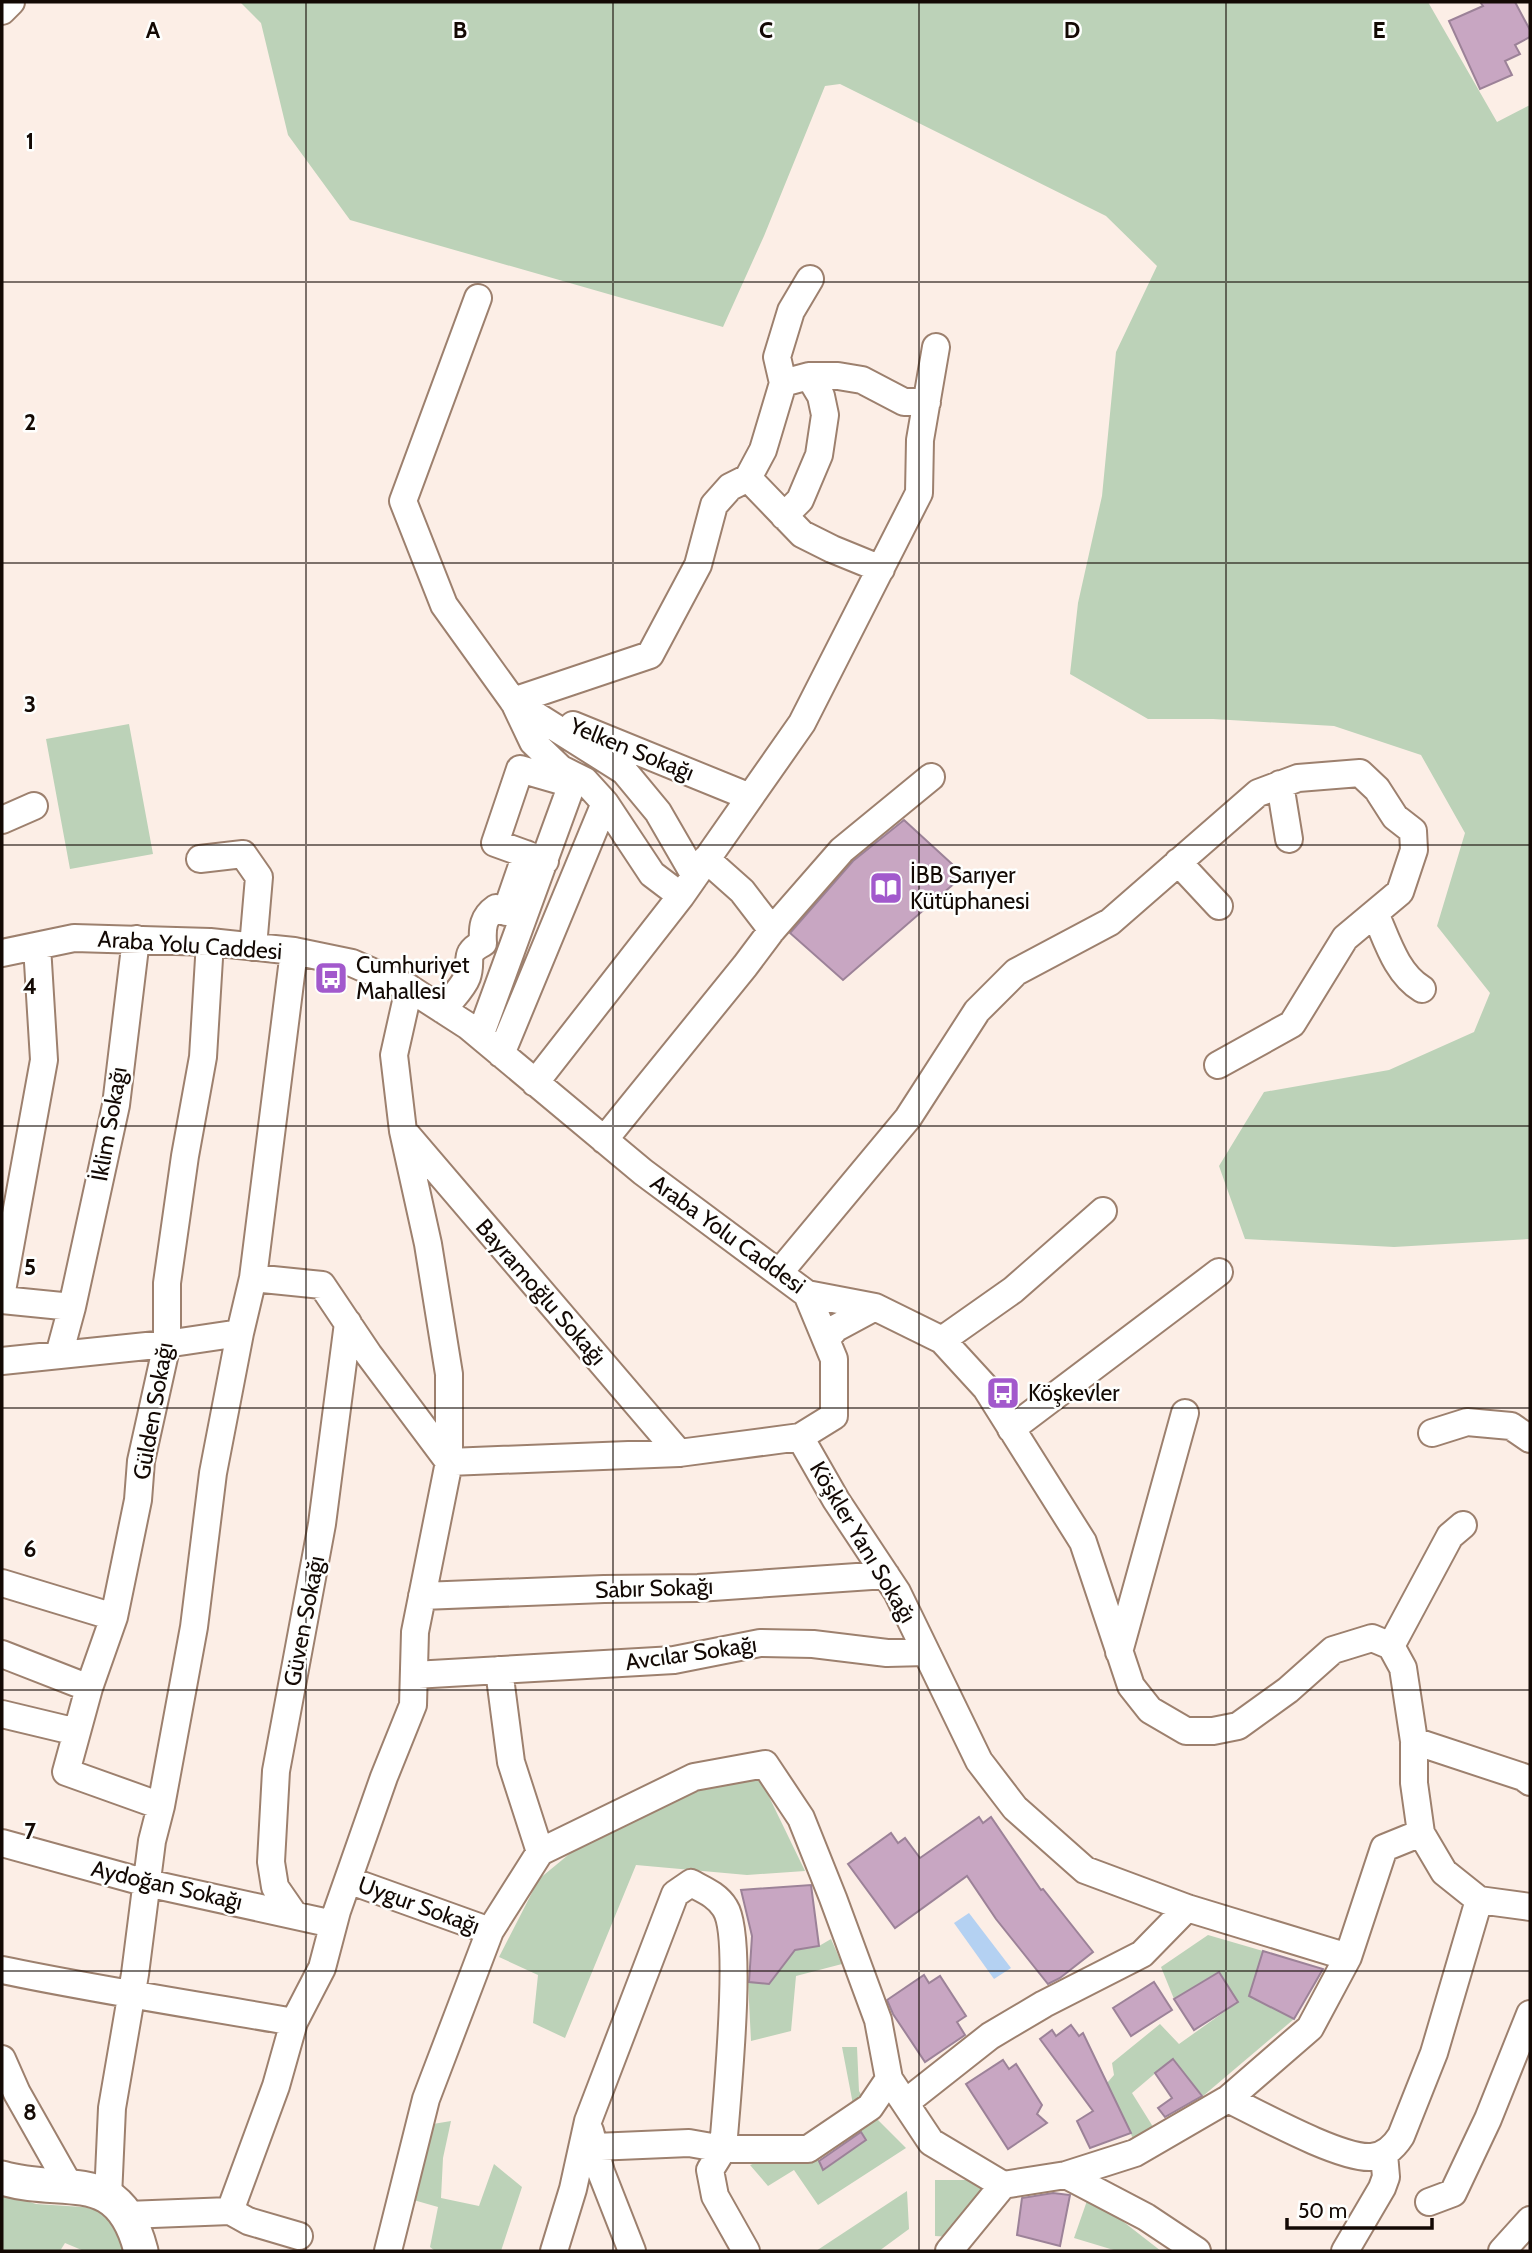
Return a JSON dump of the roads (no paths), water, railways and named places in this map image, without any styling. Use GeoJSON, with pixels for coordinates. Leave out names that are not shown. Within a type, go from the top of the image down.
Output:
{"type":"FeatureCollection","features":[{"type":"Feature","properties":{"kind":"main road"},"geometry":{"type":"LineString","coordinates":[[2,2178],[18,2183],[69,2185],[90,2189],[118,2206],[135,2230],[141,2251]]}},
{"type":"Feature","properties":{"kind":"street"},"geometry":{"type":"LineString","coordinates":[[2,11],[11,2]]}},
{"type":"Feature","properties":{"kind":"street"},"geometry":{"type":"LineString","coordinates":[[513,701],[650,655],[698,565],[714,505],[730,487],[748,478],[763,450],[783,383],[776,357],[791,311],[810,279]]}},
{"type":"Feature","properties":{"kind":"street"},"geometry":{"type":"LineString","coordinates":[[478,298],[402,501],[444,605],[513,701],[533,742],[561,769],[585,781],[605,803],[652,874],[694,877],[742,891],[772,930]]}},
{"type":"Feature","properties":{"kind":"street"},"geometry":{"type":"LineString","coordinates":[[536,1083],[694,877],[802,723],[919,493],[920,440],[936,347]]}},
{"type":"Feature","properties":{"kind":"street"},"geometry":{"type":"LineString","coordinates":[[783,383],[809,376],[838,376],[862,380],[904,402],[927,402]]}},
{"type":"Feature","properties":{"kind":"street"},"geometry":{"type":"LineString","coordinates":[[784,516],[800,500],[820,455],[825,415],[821,396],[809,376]]}},
{"type":"Feature","properties":{"kind":"street"},"geometry":{"type":"LineString","coordinates":[[748,478],[802,534],[832,550],[881,569]]}},
{"type":"Feature","properties":{"kind":"street"},"geometry":{"type":"LineString","coordinates":[[513,701],[624,771],[658,812],[694,877]]}},
{"type":"Feature","properties":{"kind":"street","name":"Yelken Sokağı"},"geometry":{"type":"LineString","coordinates":[[513,701],[750,797]]}},
{"type":"Feature","properties":{"kind":"street"},"geometry":{"type":"LineString","coordinates":[[779,1273],[908,1118],[977,1012],[1016,972],[1110,922],[1258,793],[1298,778],[1360,773],[1377,789],[1395,817],[1413,831],[1415,850],[1400,892],[1345,938],[1292,1024],[1218,1065]]}},
{"type":"Feature","properties":{"kind":"street"},"geometry":{"type":"LineString","coordinates":[[604,1140],[772,930],[842,850],[931,776]]}},
{"type":"Feature","properties":{"kind":"street"},"geometry":{"type":"LineString","coordinates":[[1280,784],[1289,839]]}},
{"type":"Feature","properties":{"kind":"street"},"geometry":{"type":"LineString","coordinates":[[501,1054],[605,803]]}},
{"type":"Feature","properties":{"kind":"street"},"geometry":{"type":"LineString","coordinates":[[2,820],[34,806]]}},
{"type":"Feature","properties":{"kind":"street"},"geometry":{"type":"LineString","coordinates":[[200,859],[243,854],[258,877],[253,947]]}},
{"type":"Feature","properties":{"kind":"street"},"geometry":{"type":"LineString","coordinates":[[443,1010],[467,977],[472,948],[491,946],[482,927],[488,914],[496,908],[506,912],[536,858],[480,1036]]}},
{"type":"Feature","properties":{"kind":"street"},"geometry":{"type":"LineString","coordinates":[[1178,862],[1219,906]]}},
{"type":"Feature","properties":{"kind":"street"},"geometry":{"type":"LineString","coordinates":[[1375,913],[1408,980],[1422,989]]}},
{"type":"Feature","properties":{"kind":"street","name":"Araba Yolu Caddesi"},"geometry":{"type":"LineString","coordinates":[[2,954],[74,938],[210,942],[294,951],[352,963],[409,988],[443,1010],[480,1036],[643,1172],[807,1294],[875,1307],[942,1340],[986,1388],[1083,1542],[1131,1686],[1150,1710],[1186,1731],[1213,1731],[1238,1726],[1288,1690],[1333,1650],[1372,1638],[1391,1646]]}},
{"type":"Feature","properties":{"kind":"street","name":"İklim Sokağı"},"geometry":{"type":"LineString","coordinates":[[59,1355],[116,1105],[136,939]]}},
{"type":"Feature","properties":{"kind":"street","name":"Gülden Sokağı"},"geometry":{"type":"LineString","coordinates":[[161,1806],[66,1772],[89,1688],[114,1617],[138,1500],[141,1461],[167,1344],[167,1283],[203,1057],[210,942]]}},
{"type":"Feature","properties":{"kind":"street"},"geometry":{"type":"LineString","coordinates":[[2,1291],[44,1060],[37,946]]}},
{"type":"Feature","properties":{"kind":"street"},"geometry":{"type":"LineString","coordinates":[[294,951],[253,1278],[214,1472],[194,1627],[152,1842],[132,1993],[112,2108],[118,2206],[230,2211],[248,2221],[299,2236]]}},
{"type":"Feature","properties":{"kind":"street"},"geometry":{"type":"LineString","coordinates":[[230,2211],[276,2086],[294,2022],[322,1968],[348,1880],[384,1777],[413,1705],[415,1632],[449,1462],[449,1374],[428,1244],[403,1131],[394,1055],[409,988]]}},
{"type":"Feature","properties":{"kind":"street","name":"Bayramoğlu Sokağı"},"geometry":{"type":"LineString","coordinates":[[403,1131],[679,1453]]}},
{"type":"Feature","properties":{"kind":"street"},"geometry":{"type":"LineString","coordinates":[[942,1340],[1013,1290],[1104,1211]]}},
{"type":"Feature","properties":{"kind":"street"},"geometry":{"type":"LineString","coordinates":[[1011,1429],[1219,1272]]}},
{"type":"Feature","properties":{"kind":"street"},"geometry":{"type":"LineString","coordinates":[[253,1278],[322,1285],[411,1414],[449,1462]]}},
{"type":"Feature","properties":{"kind":"street"},"geometry":{"type":"LineString","coordinates":[[449,1462],[679,1453],[800,1437],[834,1416],[834,1359],[807,1294]]}},
{"type":"Feature","properties":{"kind":"street"},"geometry":{"type":"LineString","coordinates":[[2,1300],[72,1307]]}},
{"type":"Feature","properties":{"kind":"street"},"geometry":{"type":"LineString","coordinates":[[826,1339],[836,1328],[875,1307]]}},
{"type":"Feature","properties":{"kind":"street","name":"Güven Sokağı"},"geometry":{"type":"LineString","coordinates":[[293,1913],[275,1887],[271,1862],[276,1771],[322,1524],[348,1323]]}},
{"type":"Feature","properties":{"kind":"street"},"geometry":{"type":"LineString","coordinates":[[2,1361],[167,1344],[240,1333]]}},
{"type":"Feature","properties":{"kind":"street"},"geometry":{"type":"LineString","coordinates":[[1119,1652],[1185,1413]]}},
{"type":"Feature","properties":{"kind":"street"},"geometry":{"type":"LineString","coordinates":[[1432,1433],[1467,1422],[1511,1426],[1530,1439]]}},
{"type":"Feature","properties":{"kind":"street","name":"Köşkler Yanı Sokağı"},"geometry":{"type":"LineString","coordinates":[[800,1437],[836,1500],[897,1592],[979,1761],[1015,1808],[1085,1870],[1187,1908],[1348,1957]]}},
{"type":"Feature","properties":{"kind":"street"},"geometry":{"type":"LineString","coordinates":[[1463,1525],[1450,1536],[1391,1646],[1404,1668],[1414,1741],[1414,1783],[1421,1833],[1444,1872],[1479,1900],[1530,1907]]}},
{"type":"Feature","properties":{"kind":"street","name":"Sabır Sokağı"},"geometry":{"type":"LineString","coordinates":[[422,1596],[591,1589],[698,1588],[886,1575]]}},
{"type":"Feature","properties":{"kind":"street"},"geometry":{"type":"LineString","coordinates":[[2,1583],[114,1617]]}},
{"type":"Feature","properties":{"kind":"street","name":"Avcılar Sokağı"},"geometry":{"type":"LineString","coordinates":[[414,1675],[674,1660],[760,1643],[813,1644],[887,1653],[926,1652]]}},
{"type":"Feature","properties":{"kind":"street"},"geometry":{"type":"LineString","coordinates":[[2,1654],[89,1688]]}},
{"type":"Feature","properties":{"kind":"street"},"geometry":{"type":"LineString","coordinates":[[499,1670],[511,1762],[540,1852]]}},
{"type":"Feature","properties":{"kind":"street"},"geometry":{"type":"LineString","coordinates":[[2,1714],[77,1732]]}},
{"type":"Feature","properties":{"kind":"street"},"geometry":{"type":"LineString","coordinates":[[1414,1741],[1523,1777],[1530,1782]]}},
{"type":"Feature","properties":{"kind":"street"},"geometry":{"type":"LineString","coordinates":[[388,2251],[426,2099],[490,1931],[540,1852],[694,1777],[765,1764],[801,1818],[833,1898],[878,2020],[889,2079],[931,2142],[1003,2185],[1066,2175],[1135,2153],[1228,2099],[1310,2028],[1348,1957],[1384,1848],[1421,1833]]}},
{"type":"Feature","properties":{"kind":"street","name":"Aydoğan Sokağı"},"geometry":{"type":"LineString","coordinates":[[2,1843],[147,1883],[293,1913],[333,1924]]}},
{"type":"Feature","properties":{"kind":"street","name":"Uygur Sokağı"},"geometry":{"type":"LineString","coordinates":[[348,1880],[490,1931]]}},
{"type":"Feature","properties":{"kind":"street"},"geometry":{"type":"LineString","coordinates":[[554,2251],[573,2189],[588,2121],[674,1894],[691,1883],[712,1893],[727,1910],[732,1933],[734,1967],[723,2149],[710,2171],[715,2196],[746,2251]]}},
{"type":"Feature","properties":{"kind":"street"},"geometry":{"type":"LineString","coordinates":[[1228,2099],[1338,2150],[1370,2157],[1384,2154],[1395,2146],[1434,2053],[1479,1900]]}},
{"type":"Feature","properties":{"kind":"street"},"geometry":{"type":"LineString","coordinates":[[905,2103],[990,2036],[1044,2004],[1142,1954],[1187,1908]]}},
{"type":"Feature","properties":{"kind":"street"},"geometry":{"type":"LineString","coordinates":[[2,1970],[294,2022]]}},
{"type":"Feature","properties":{"kind":"street"},"geometry":{"type":"LineString","coordinates":[[1429,2202],[1454,2193],[1488,2119],[1530,2014]]}},
{"type":"Feature","properties":{"kind":"street"},"geometry":{"type":"LineString","coordinates":[[2,2059],[69,2185]]}},
{"type":"Feature","properties":{"kind":"street"},"geometry":{"type":"LineString","coordinates":[[595,2147],[689,2143],[723,2149],[808,2149],[870,2108],[889,2079]]}},
{"type":"Feature","properties":{"kind":"street"},"geometry":{"type":"LineString","coordinates":[[588,2121],[601,2172],[632,2251]]}},
{"type":"Feature","properties":{"kind":"street"},"geometry":{"type":"LineString","coordinates":[[1345,2251],[1382,2188],[1385,2177],[1384,2154]]}},
{"type":"Feature","properties":{"kind":"street"},"geometry":{"type":"LineString","coordinates":[[1066,2175],[1146,2217],[1197,2251]]}},
{"type":"Feature","properties":{"kind":"street"},"geometry":{"type":"LineString","coordinates":[[949,2251],[1003,2185]]}},
{"type":"Feature","properties":{"kind":"street"},"geometry":{"type":"LineString","coordinates":[[1502,2251],[1530,2220]]}},
{"type":"Feature","properties":{"kind":"water"},"geometry":{"type":"Polygon","coordinates":[[[969,1913],[1011,1968],[994,1979],[954,1923],[969,1913]]]}},
{"type":"Feature","properties":{"kind":"place","name":"İBB Sarıyer Kütüphanesi"},"geometry":{"type":"Point","coordinates":[886,888]}},
{"type":"Feature","properties":{"kind":"place","name":"Cumhuriyet Mahallesi"},"geometry":{"type":"Point","coordinates":[331,978]}},
{"type":"Feature","properties":{"kind":"place","name":"Köşkevler"},"geometry":{"type":"Point","coordinates":[1003,1393]}}]}
